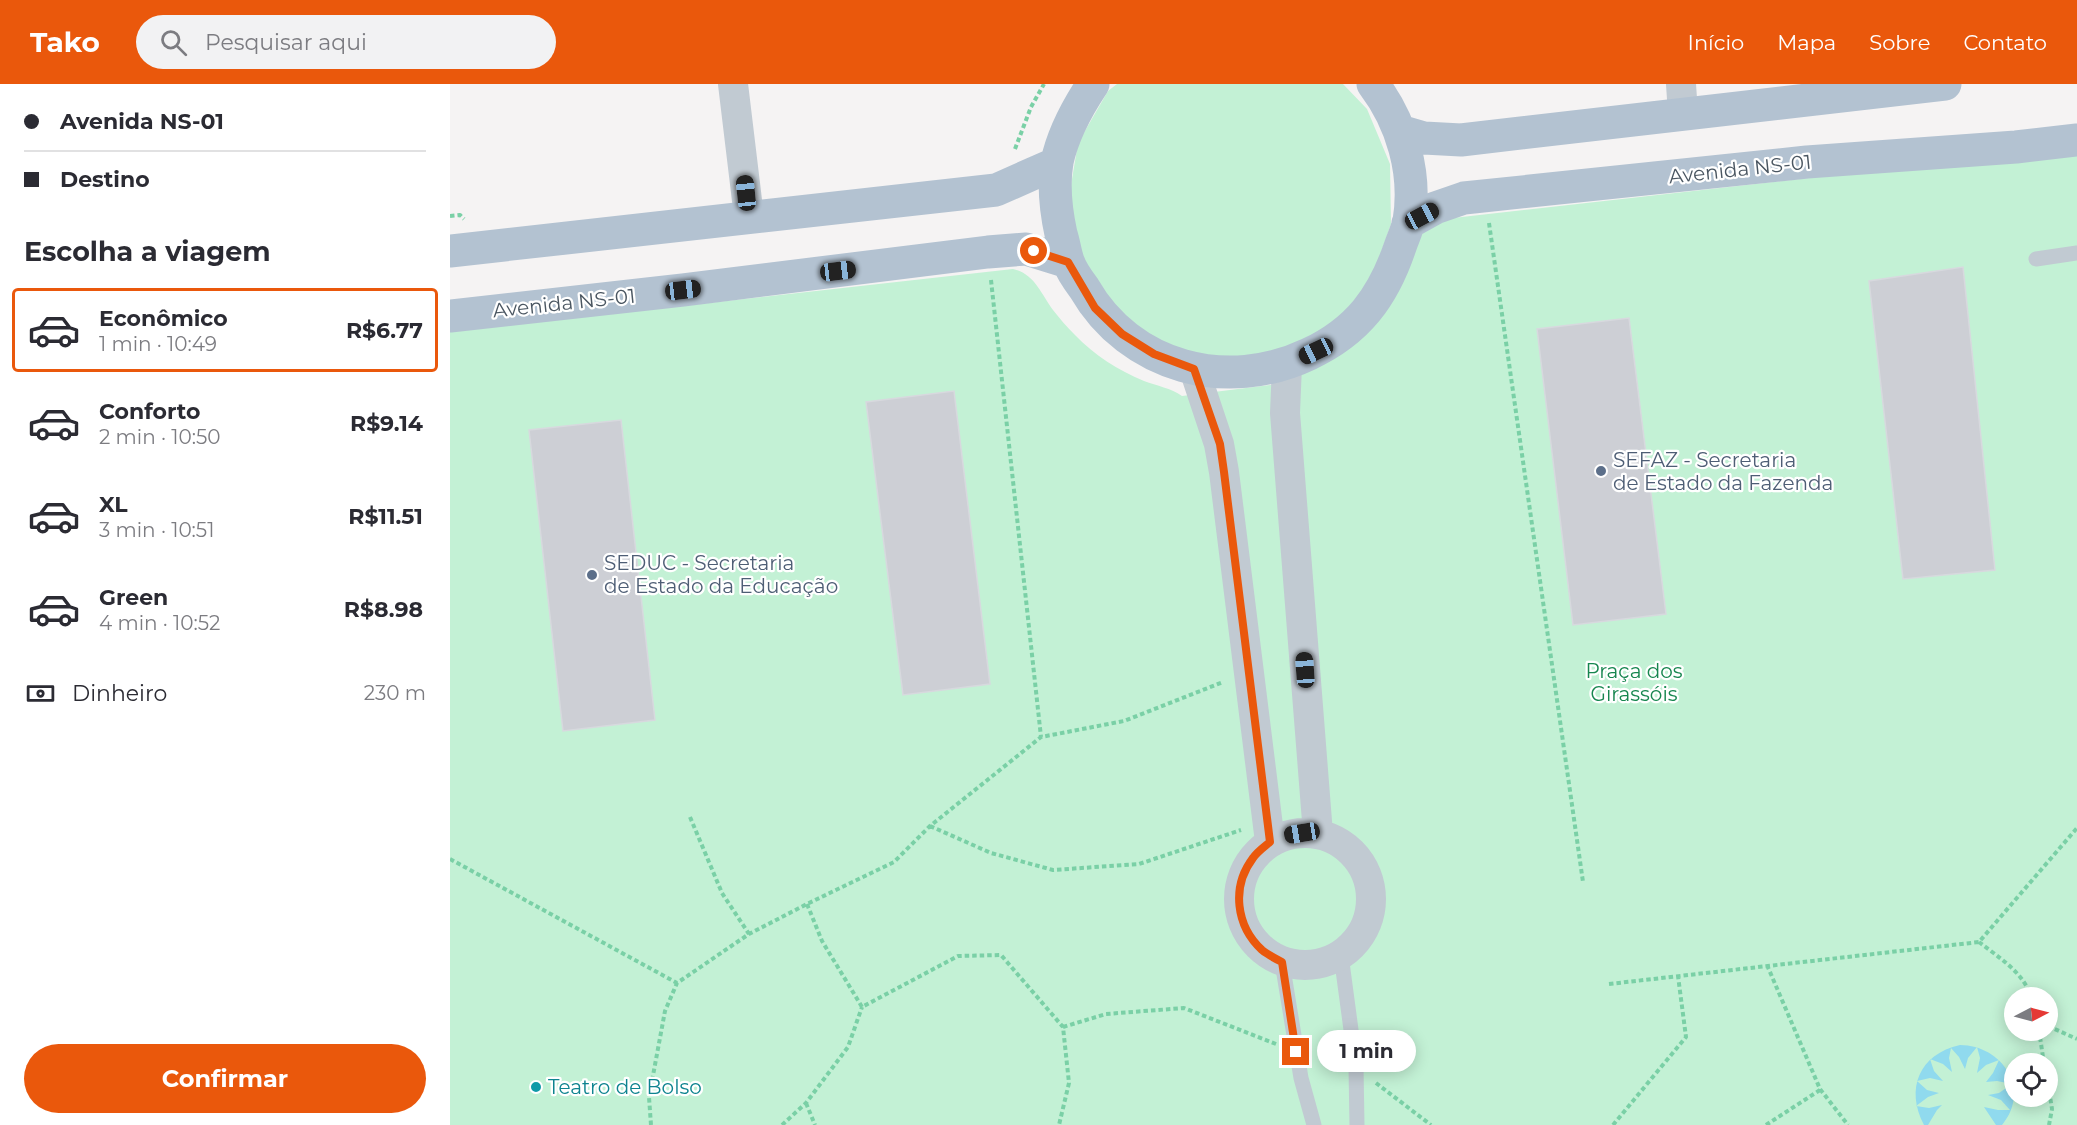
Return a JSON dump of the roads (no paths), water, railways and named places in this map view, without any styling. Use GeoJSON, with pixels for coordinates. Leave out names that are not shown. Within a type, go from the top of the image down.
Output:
{"type":"FeatureCollection","features":[{"type":"Feature","properties":{"kind":"main road"},"geometry":{"type":"LineString","coordinates":[[1093,84],[1073,113],[1057,163],[1055,210],[1068,262],[1095,308],[1122,334],[1154,354],[1194,369],[1225,373],[1252,372],[1287,365],[1330,344],[1367,312],[1391,272],[1408,223],[1412,195],[1407,157],[1400,131],[1384,99],[1373,84]]}},
{"type":"Feature","properties":{"kind":"main road"},"geometry":{"type":"LineString","coordinates":[[1400,131],[1424,138],[1461,140],[1682,99],[1945,84]]}},
{"type":"Feature","properties":{"kind":"main road","name":"Avenida NS-01"},"geometry":{"type":"LineString","coordinates":[[1408,223],[1435,208],[1464,198],[1807,162],[2016,147],[2077,140]]}},
{"type":"Feature","properties":{"kind":"main road"},"geometry":{"type":"LineString","coordinates":[[450,251],[996,190],[1057,163]]}},
{"type":"Feature","properties":{"kind":"main road","name":"Avenida NS-01"},"geometry":{"type":"LineString","coordinates":[[450,316],[988,252],[1026,249],[1068,262]]}},
{"type":"Feature","properties":{"kind":"street"},"geometry":{"type":"LineString","coordinates":[[733,84],[749,218]]}},
{"type":"Feature","properties":{"kind":"street"},"geometry":{"type":"LineString","coordinates":[[1287,365],[1286,413],[1318,834]]}},
{"type":"Feature","properties":{"kind":"street"},"geometry":{"type":"LineString","coordinates":[[1194,369],[1220,444],[1269,832],[1243,874],[1238,895],[1241,917],[1249,936],[1264,952],[1282,962],[1302,966],[1323,964],[1341,955],[1358,939],[1369,917],[1371,894],[1366,873],[1354,855],[1338,841],[1318,834],[1285,835],[1269,832]]}},
{"type":"Feature","properties":{"kind":"lane"},"geometry":{"type":"LineString","coordinates":[[2036,259],[2077,254]]}},
{"type":"Feature","properties":{"kind":"lane"},"geometry":{"type":"LineString","coordinates":[[1341,955],[1356,1067],[1357,1125]]}},
{"type":"Feature","properties":{"kind":"lane"},"geometry":{"type":"LineString","coordinates":[[1282,962],[1300,1078],[1314,1125]]}},
{"type":"Feature","properties":{"kind":"water"},"geometry":{"type":"Polygon","coordinates":[[[1960,1045],[1977,1048],[1968,1058],[1965,1069],[1951,1048],[1960,1045]]]}},
{"type":"Feature","properties":{"kind":"water"},"geometry":{"type":"Polygon","coordinates":[[[1951,1048],[1949,1058],[1952,1072],[1943,1064],[1931,1059],[1951,1048]]]}},
{"type":"Feature","properties":{"kind":"water"},"geometry":{"type":"Polygon","coordinates":[[[1977,1048],[1998,1060],[1986,1065],[1977,1073],[1980,1058],[1977,1048]]]}},
{"type":"Feature","properties":{"kind":"water"},"geometry":{"type":"Polygon","coordinates":[[[1930,1060],[1934,1071],[1943,1081],[1930,1078],[1918,1081],[1930,1060]]]}},
{"type":"Feature","properties":{"kind":"water"},"geometry":{"type":"Polygon","coordinates":[[[1999,1060],[2004,1067],[2004,1082],[1986,1082],[1999,1060]]]}},
{"type":"Feature","properties":{"kind":"water"},"geometry":{"type":"Polygon","coordinates":[[[1918,1082],[1927,1090],[1939,1093],[1928,1097],[1917,1105],[1916,1086],[1918,1082]]]}},
{"type":"Feature","properties":{"kind":"water"},"geometry":{"type":"Polygon","coordinates":[[[2004,1090],[2004,1103],[1988,1095],[2004,1090]]]}},
{"type":"Feature","properties":{"kind":"water"},"geometry":{"type":"Polygon","coordinates":[[[1942,1105],[1928,1125],[1924,1125],[1917,1106],[1929,1108],[1942,1105]]]}},
{"type":"Feature","properties":{"kind":"water"},"geometry":{"type":"Polygon","coordinates":[[[1984,1107],[1998,1110],[2010,1110],[2007,1107],[2012,1107],[2011,1112],[2002,1125],[1996,1125],[1984,1107]]]}},
{"type":"Feature","properties":{"kind":"place","name":"SEFAZ - Secretaria de Estado da Fazenda"},"geometry":{"type":"Point","coordinates":[1601,471]}},
{"type":"Feature","properties":{"kind":"place","name":"SEDUC - Secretaria de Estado da Educação"},"geometry":{"type":"Point","coordinates":[592,575]}},
{"type":"Feature","properties":{"kind":"place","name":"Teatro de Bolso"},"geometry":{"type":"Point","coordinates":[536,1087]}},
{"type":"Feature","properties":{"kind":"park label","name":"Praça dos Girassóis"},"geometry":{"type":"Point","coordinates":[1634,682]}}]}
